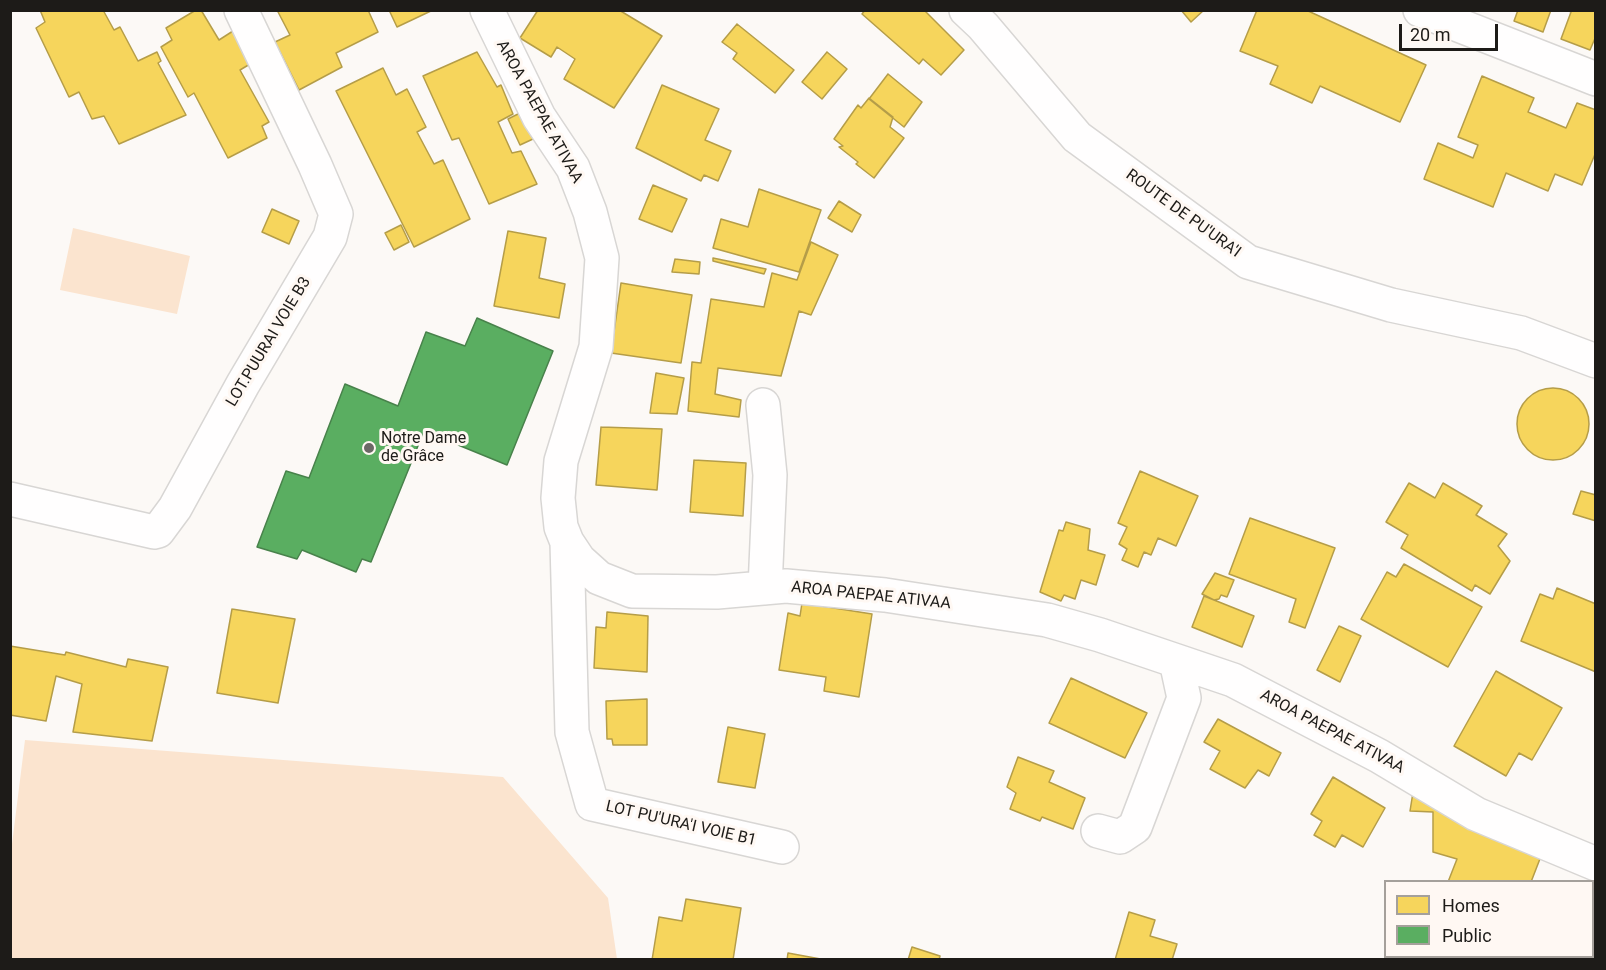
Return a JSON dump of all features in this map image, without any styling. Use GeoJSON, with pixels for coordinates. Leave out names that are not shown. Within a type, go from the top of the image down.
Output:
{"type":"FeatureCollection","features":[{"type":"Feature","properties":{"kind":"street","name":"LOT.PUURAI VOIE B3"},"geometry":{"type":"LineString","coordinates":[[10,499],[154,532],[158,531],[175,508],[243,384],[330,237],[336,214],[241,10]]}},
{"type":"Feature","properties":{"kind":"street","name":"AROA PAEPAE ATIVAA"},"geometry":{"type":"LineString","coordinates":[[486,10],[539,117],[573,168],[590,212],[602,258],[596,347],[561,461],[558,498],[561,527],[567,542],[579,560],[599,578],[633,591],[678,593],[786,586],[885,595],[1047,620],[1233,680],[1379,756],[1476,814],[1596,864]]}},
{"type":"Feature","properties":{"kind":"street","name":"ROUTE DE PU'URA'I"},"geometry":{"type":"LineString","coordinates":[[966,10],[983,26],[1077,137],[1248,262],[1391,305],[1521,333],[1596,361]]}},
{"type":"Feature","properties":{"kind":"street"},"geometry":{"type":"LineString","coordinates":[[1420,10],[1596,79]]}},
{"type":"Feature","properties":{"kind":"street"},"geometry":{"type":"LineString","coordinates":[[764,405],[770,475],[765,588]]}},
{"type":"Feature","properties":{"kind":"street","name":"LOT PU'URA'I VOIE B1"},"geometry":{"type":"LineString","coordinates":[[567,542],[572,732],[592,804],[782,846]]}},
{"type":"Feature","properties":{"kind":"street"},"geometry":{"type":"LineString","coordinates":[[1098,831],[1120,837],[1136,827],[1184,698],[1176,661]]}},
{"type":"Feature","properties":{"kind":"shaded area"},"geometry":{"type":"Polygon","coordinates":[[[73,228],[190,256],[177,314],[60,290],[73,228]]]}},
{"type":"Feature","properties":{"kind":"shaded area"},"geometry":{"type":"Polygon","coordinates":[[[25,740],[503,777],[608,898],[617,959],[11,959],[11,852],[25,740]]]}},
{"type":"Feature","properties":{"kind":"building: Homes"},"geometry":{"type":"Polygon","coordinates":[[[40,10],[103,10],[114,30],[120,27],[138,61],[157,52],[161,61],[158,63],[186,115],[119,144],[104,116],[92,119],[79,92],[69,97],[36,28],[45,22],[40,10]]]}},
{"type":"Feature","properties":{"kind":"building: Homes"},"geometry":{"type":"Polygon","coordinates":[[[196,10],[201,10],[219,40],[233,31],[250,64],[240,70],[269,122],[262,126],[267,138],[228,158],[194,93],[188,97],[161,47],[172,40],[166,28],[196,10]]]}},
{"type":"Feature","properties":{"kind":"building: Homes"},"geometry":{"type":"Polygon","coordinates":[[[277,10],[368,10],[378,32],[336,53],[342,67],[299,90],[275,42],[290,35],[277,10]]]}},
{"type":"Feature","properties":{"kind":"building: Homes"},"geometry":{"type":"Polygon","coordinates":[[[389,10],[433,10],[397,27],[389,10]]]}},
{"type":"Feature","properties":{"kind":"building: Homes"},"geometry":{"type":"Polygon","coordinates":[[[538,10],[619,10],[662,36],[614,108],[564,79],[575,59],[557,47],[551,57],[520,38],[538,10]]]}},
{"type":"Feature","properties":{"kind":"building: Homes"},"geometry":{"type":"Polygon","coordinates":[[[865,10],[924,10],[964,50],[941,75],[923,59],[919,64],[862,14],[865,10]]]}},
{"type":"Feature","properties":{"kind":"building: Homes"},"geometry":{"type":"Polygon","coordinates":[[[1181,10],[1204,10],[1191,22],[1181,10]]]}},
{"type":"Feature","properties":{"kind":"building: Homes"},"geometry":{"type":"Polygon","coordinates":[[[1257,10],[1306,10],[1426,65],[1400,122],[1320,86],[1312,103],[1270,84],[1278,66],[1240,51],[1257,10]]]}},
{"type":"Feature","properties":{"kind":"building: Homes"},"geometry":{"type":"Polygon","coordinates":[[[1518,10],[1551,10],[1543,32],[1514,21],[1518,10]]]}},
{"type":"Feature","properties":{"kind":"building: Homes"},"geometry":{"type":"Polygon","coordinates":[[[1567,10],[1596,10],[1596,36],[1590,50],[1561,39],[1571,12],[1567,10]]]}},
{"type":"Feature","properties":{"kind":"building: Homes"},"geometry":{"type":"Polygon","coordinates":[[[737,24],[794,70],[775,93],[733,59],[737,53],[722,42],[737,24]]]}},
{"type":"Feature","properties":{"kind":"building: Homes"},"geometry":{"type":"Polygon","coordinates":[[[477,52],[497,87],[501,85],[513,114],[498,122],[512,153],[521,151],[537,184],[489,204],[459,138],[452,140],[423,76],[477,52]]]}},
{"type":"Feature","properties":{"kind":"building: Homes"},"geometry":{"type":"Polygon","coordinates":[[[827,52],[847,69],[822,99],[802,82],[827,52]]]}},
{"type":"Feature","properties":{"kind":"building: Homes"},"geometry":{"type":"Polygon","coordinates":[[[383,68],[396,95],[407,89],[426,127],[417,132],[434,164],[443,160],[470,219],[414,247],[336,91],[383,68]]]}},
{"type":"Feature","properties":{"kind":"building: Homes"},"geometry":{"type":"Polygon","coordinates":[[[888,74],[922,102],[904,127],[869,99],[888,74]]]}},
{"type":"Feature","properties":{"kind":"building: Homes"},"geometry":{"type":"Polygon","coordinates":[[[1482,76],[1534,98],[1528,112],[1566,128],[1577,103],[1596,110],[1596,152],[1582,185],[1555,174],[1548,191],[1506,173],[1493,207],[1424,179],[1438,143],[1473,158],[1478,145],[1458,137],[1482,76]]]}},
{"type":"Feature","properties":{"kind":"building: Homes"},"geometry":{"type":"Polygon","coordinates":[[[662,85],[719,109],[705,140],[731,151],[718,181],[704,175],[701,181],[636,148],[662,85]]]}},
{"type":"Feature","properties":{"kind":"building: Homes"},"geometry":{"type":"Polygon","coordinates":[[[869,98],[893,117],[890,127],[904,138],[874,178],[856,164],[858,162],[839,147],[843,146],[834,139],[858,105],[861,108],[869,98]]]}},
{"type":"Feature","properties":{"kind":"building: Homes"},"geometry":{"type":"Polygon","coordinates":[[[522,112],[533,139],[520,145],[508,119],[522,112]]]}},
{"type":"Feature","properties":{"kind":"building: Homes"},"geometry":{"type":"Polygon","coordinates":[[[653,185],[687,199],[672,232],[639,219],[653,185]]]}},
{"type":"Feature","properties":{"kind":"building: Homes"},"geometry":{"type":"Polygon","coordinates":[[[759,189],[821,210],[799,272],[713,248],[721,219],[748,227],[759,189]]]}},
{"type":"Feature","properties":{"kind":"building: Homes"},"geometry":{"type":"Polygon","coordinates":[[[839,201],[861,215],[852,232],[828,218],[839,201]]]}},
{"type":"Feature","properties":{"kind":"building: Homes"},"geometry":{"type":"Polygon","coordinates":[[[272,209],[299,221],[289,244],[262,232],[272,209]]]}},
{"type":"Feature","properties":{"kind":"building: Homes"},"geometry":{"type":"Polygon","coordinates":[[[401,225],[409,242],[394,250],[385,233],[401,225]]]}},
{"type":"Feature","properties":{"kind":"building: Homes"},"geometry":{"type":"Polygon","coordinates":[[[508,231],[546,238],[539,278],[565,284],[559,318],[494,306],[508,231]]]}},
{"type":"Feature","properties":{"kind":"building: Homes"},"geometry":{"type":"Polygon","coordinates":[[[811,242],[838,255],[811,315],[799,311],[781,376],[718,368],[715,394],[741,400],[739,417],[688,411],[692,362],[701,363],[711,299],[764,307],[772,273],[797,280],[811,242]]]}},
{"type":"Feature","properties":{"kind":"building: Homes"},"geometry":{"type":"Polygon","coordinates":[[[713,258],[766,269],[764,274],[713,261],[713,258]]]}},
{"type":"Feature","properties":{"kind":"building: Homes"},"geometry":{"type":"Polygon","coordinates":[[[675,259],[700,262],[699,274],[672,272],[675,259]]]}},
{"type":"Feature","properties":{"kind":"building: Homes"},"geometry":{"type":"Polygon","coordinates":[[[621,283],[692,295],[681,363],[611,353],[621,283]]]}},
{"type":"Feature","properties":{"kind":"building: Homes"},"geometry":{"type":"Polygon","coordinates":[[[656,373],[684,378],[677,414],[650,413],[656,373]]]}},
{"type":"Feature","properties":{"kind":"building: Homes"},"geometry":{"type":"Polygon","coordinates":[[[1560,388],[1579,398],[1587,410],[1589,424],[1587,438],[1579,450],[1567,458],[1546,460],[1527,450],[1519,438],[1517,417],[1527,398],[1539,390],[1560,388]]]}},
{"type":"Feature","properties":{"kind":"building: Homes"},"geometry":{"type":"Polygon","coordinates":[[[601,427],[662,429],[657,490],[596,485],[601,427]]]}},
{"type":"Feature","properties":{"kind":"building: Homes"},"geometry":{"type":"Polygon","coordinates":[[[694,460],[746,463],[743,516],[690,512],[694,460]]]}},
{"type":"Feature","properties":{"kind":"building: Homes"},"geometry":{"type":"Polygon","coordinates":[[[1140,471],[1198,496],[1176,546],[1158,538],[1151,555],[1144,552],[1138,567],[1122,560],[1127,549],[1119,544],[1127,527],[1118,523],[1140,471]]]}},
{"type":"Feature","properties":{"kind":"building: Homes"},"geometry":{"type":"Polygon","coordinates":[[[1409,483],[1435,498],[1443,483],[1482,506],[1476,515],[1507,534],[1498,546],[1510,561],[1490,594],[1475,585],[1472,591],[1401,548],[1408,535],[1386,522],[1409,483]]]}},
{"type":"Feature","properties":{"kind":"building: Homes"},"geometry":{"type":"Polygon","coordinates":[[[1581,491],[1596,495],[1596,521],[1573,514],[1581,491]]]}},
{"type":"Feature","properties":{"kind":"building: Homes"},"geometry":{"type":"Polygon","coordinates":[[[1250,518],[1335,548],[1305,628],[1289,622],[1296,599],[1229,574],[1250,518]]]}},
{"type":"Feature","properties":{"kind":"building: Homes"},"geometry":{"type":"Polygon","coordinates":[[[1066,522],[1090,529],[1088,550],[1105,555],[1096,585],[1081,580],[1075,599],[1064,595],[1061,601],[1040,592],[1059,530],[1063,531],[1066,522]]]}},
{"type":"Feature","properties":{"kind":"building: Homes"},"geometry":{"type":"Polygon","coordinates":[[[1404,564],[1482,607],[1448,667],[1361,619],[1387,572],[1396,577],[1404,564]]]}},
{"type":"Feature","properties":{"kind":"building: Homes"},"geometry":{"type":"Polygon","coordinates":[[[1215,573],[1234,580],[1227,597],[1221,595],[1219,599],[1214,600],[1202,594],[1215,573]]]}},
{"type":"Feature","properties":{"kind":"building: Homes"},"geometry":{"type":"Polygon","coordinates":[[[1557,588],[1596,604],[1596,672],[1521,641],[1540,594],[1553,599],[1557,588]]]}},
{"type":"Feature","properties":{"kind":"building: Homes"},"geometry":{"type":"Polygon","coordinates":[[[1204,596],[1254,616],[1242,647],[1192,627],[1204,596]]]}},
{"type":"Feature","properties":{"kind":"building: Homes"},"geometry":{"type":"Polygon","coordinates":[[[802,603],[872,614],[859,697],[824,691],[826,677],[779,670],[788,613],[800,616],[802,603]]]}},
{"type":"Feature","properties":{"kind":"building: Homes"},"geometry":{"type":"Polygon","coordinates":[[[232,609],[295,619],[278,703],[217,693],[232,609]]]}},
{"type":"Feature","properties":{"kind":"building: Homes"},"geometry":{"type":"Polygon","coordinates":[[[607,612],[648,616],[647,672],[594,668],[596,627],[606,628],[607,612]]]}},
{"type":"Feature","properties":{"kind":"building: Homes"},"geometry":{"type":"Polygon","coordinates":[[[1339,626],[1361,636],[1340,682],[1317,670],[1339,626]]]}},
{"type":"Feature","properties":{"kind":"building: Homes"},"geometry":{"type":"Polygon","coordinates":[[[10,646],[65,655],[66,652],[126,667],[128,659],[168,667],[152,741],[73,732],[82,684],[56,676],[46,721],[10,715],[10,646]]]}},
{"type":"Feature","properties":{"kind":"building: Homes"},"geometry":{"type":"Polygon","coordinates":[[[1496,671],[1562,708],[1532,760],[1519,753],[1506,776],[1454,746],[1496,671]]]}},
{"type":"Feature","properties":{"kind":"building: Homes"},"geometry":{"type":"Polygon","coordinates":[[[1071,678],[1147,713],[1125,758],[1049,723],[1071,678]]]}},
{"type":"Feature","properties":{"kind":"building: Homes"},"geometry":{"type":"Polygon","coordinates":[[[647,699],[647,745],[613,745],[612,739],[607,739],[606,701],[647,699]]]}},
{"type":"Feature","properties":{"kind":"building: Homes"},"geometry":{"type":"Polygon","coordinates":[[[1218,719],[1281,753],[1269,776],[1258,770],[1245,788],[1210,769],[1220,751],[1204,742],[1218,719]]]}},
{"type":"Feature","properties":{"kind":"building: Homes"},"geometry":{"type":"Polygon","coordinates":[[[728,727],[765,734],[755,788],[718,782],[728,727]]]}},
{"type":"Feature","properties":{"kind":"building: Homes"},"geometry":{"type":"Polygon","coordinates":[[[1018,757],[1054,771],[1049,782],[1085,798],[1073,829],[1042,817],[1040,821],[1010,809],[1016,793],[1007,787],[1018,757]]]}},
{"type":"Feature","properties":{"kind":"building: Homes"},"geometry":{"type":"Polygon","coordinates":[[[1333,777],[1385,808],[1363,847],[1342,835],[1335,847],[1314,835],[1322,821],[1311,814],[1333,777]]]}},
{"type":"Feature","properties":{"kind":"building: Homes"},"geometry":{"type":"Polygon","coordinates":[[[1414,786],[1543,851],[1532,880],[1449,880],[1457,859],[1433,852],[1433,812],[1410,811],[1414,786]]]}},
{"type":"Feature","properties":{"kind":"building: Homes"},"geometry":{"type":"Polygon","coordinates":[[[686,899],[741,908],[733,960],[652,960],[659,917],[682,921],[686,899]]]}},
{"type":"Feature","properties":{"kind":"building: Homes"},"geometry":{"type":"Polygon","coordinates":[[[1129,912],[1155,920],[1150,936],[1177,944],[1172,960],[1115,960],[1129,912]]]}},
{"type":"Feature","properties":{"kind":"building: Homes"},"geometry":{"type":"Polygon","coordinates":[[[912,947],[940,956],[939,960],[908,960],[912,947]]]}},
{"type":"Feature","properties":{"kind":"building: Homes"},"geometry":{"type":"Polygon","coordinates":[[[788,953],[826,960],[787,960],[788,953]]]}},
{"type":"Feature","properties":{"kind":"building: Public","name":"Notre Dame de Grâce"},"geometry":{"type":"Polygon","coordinates":[[[477,318],[553,351],[507,465],[424,431],[371,562],[362,559],[356,572],[302,550],[297,559],[257,547],[286,471],[309,478],[345,384],[398,406],[426,332],[465,346],[477,318]]]}},
{"type":"Feature","properties":{"kind":"place","name":"Notre Dame de Grâce"},"geometry":{"type":"Point","coordinates":[369,448]}}]}
